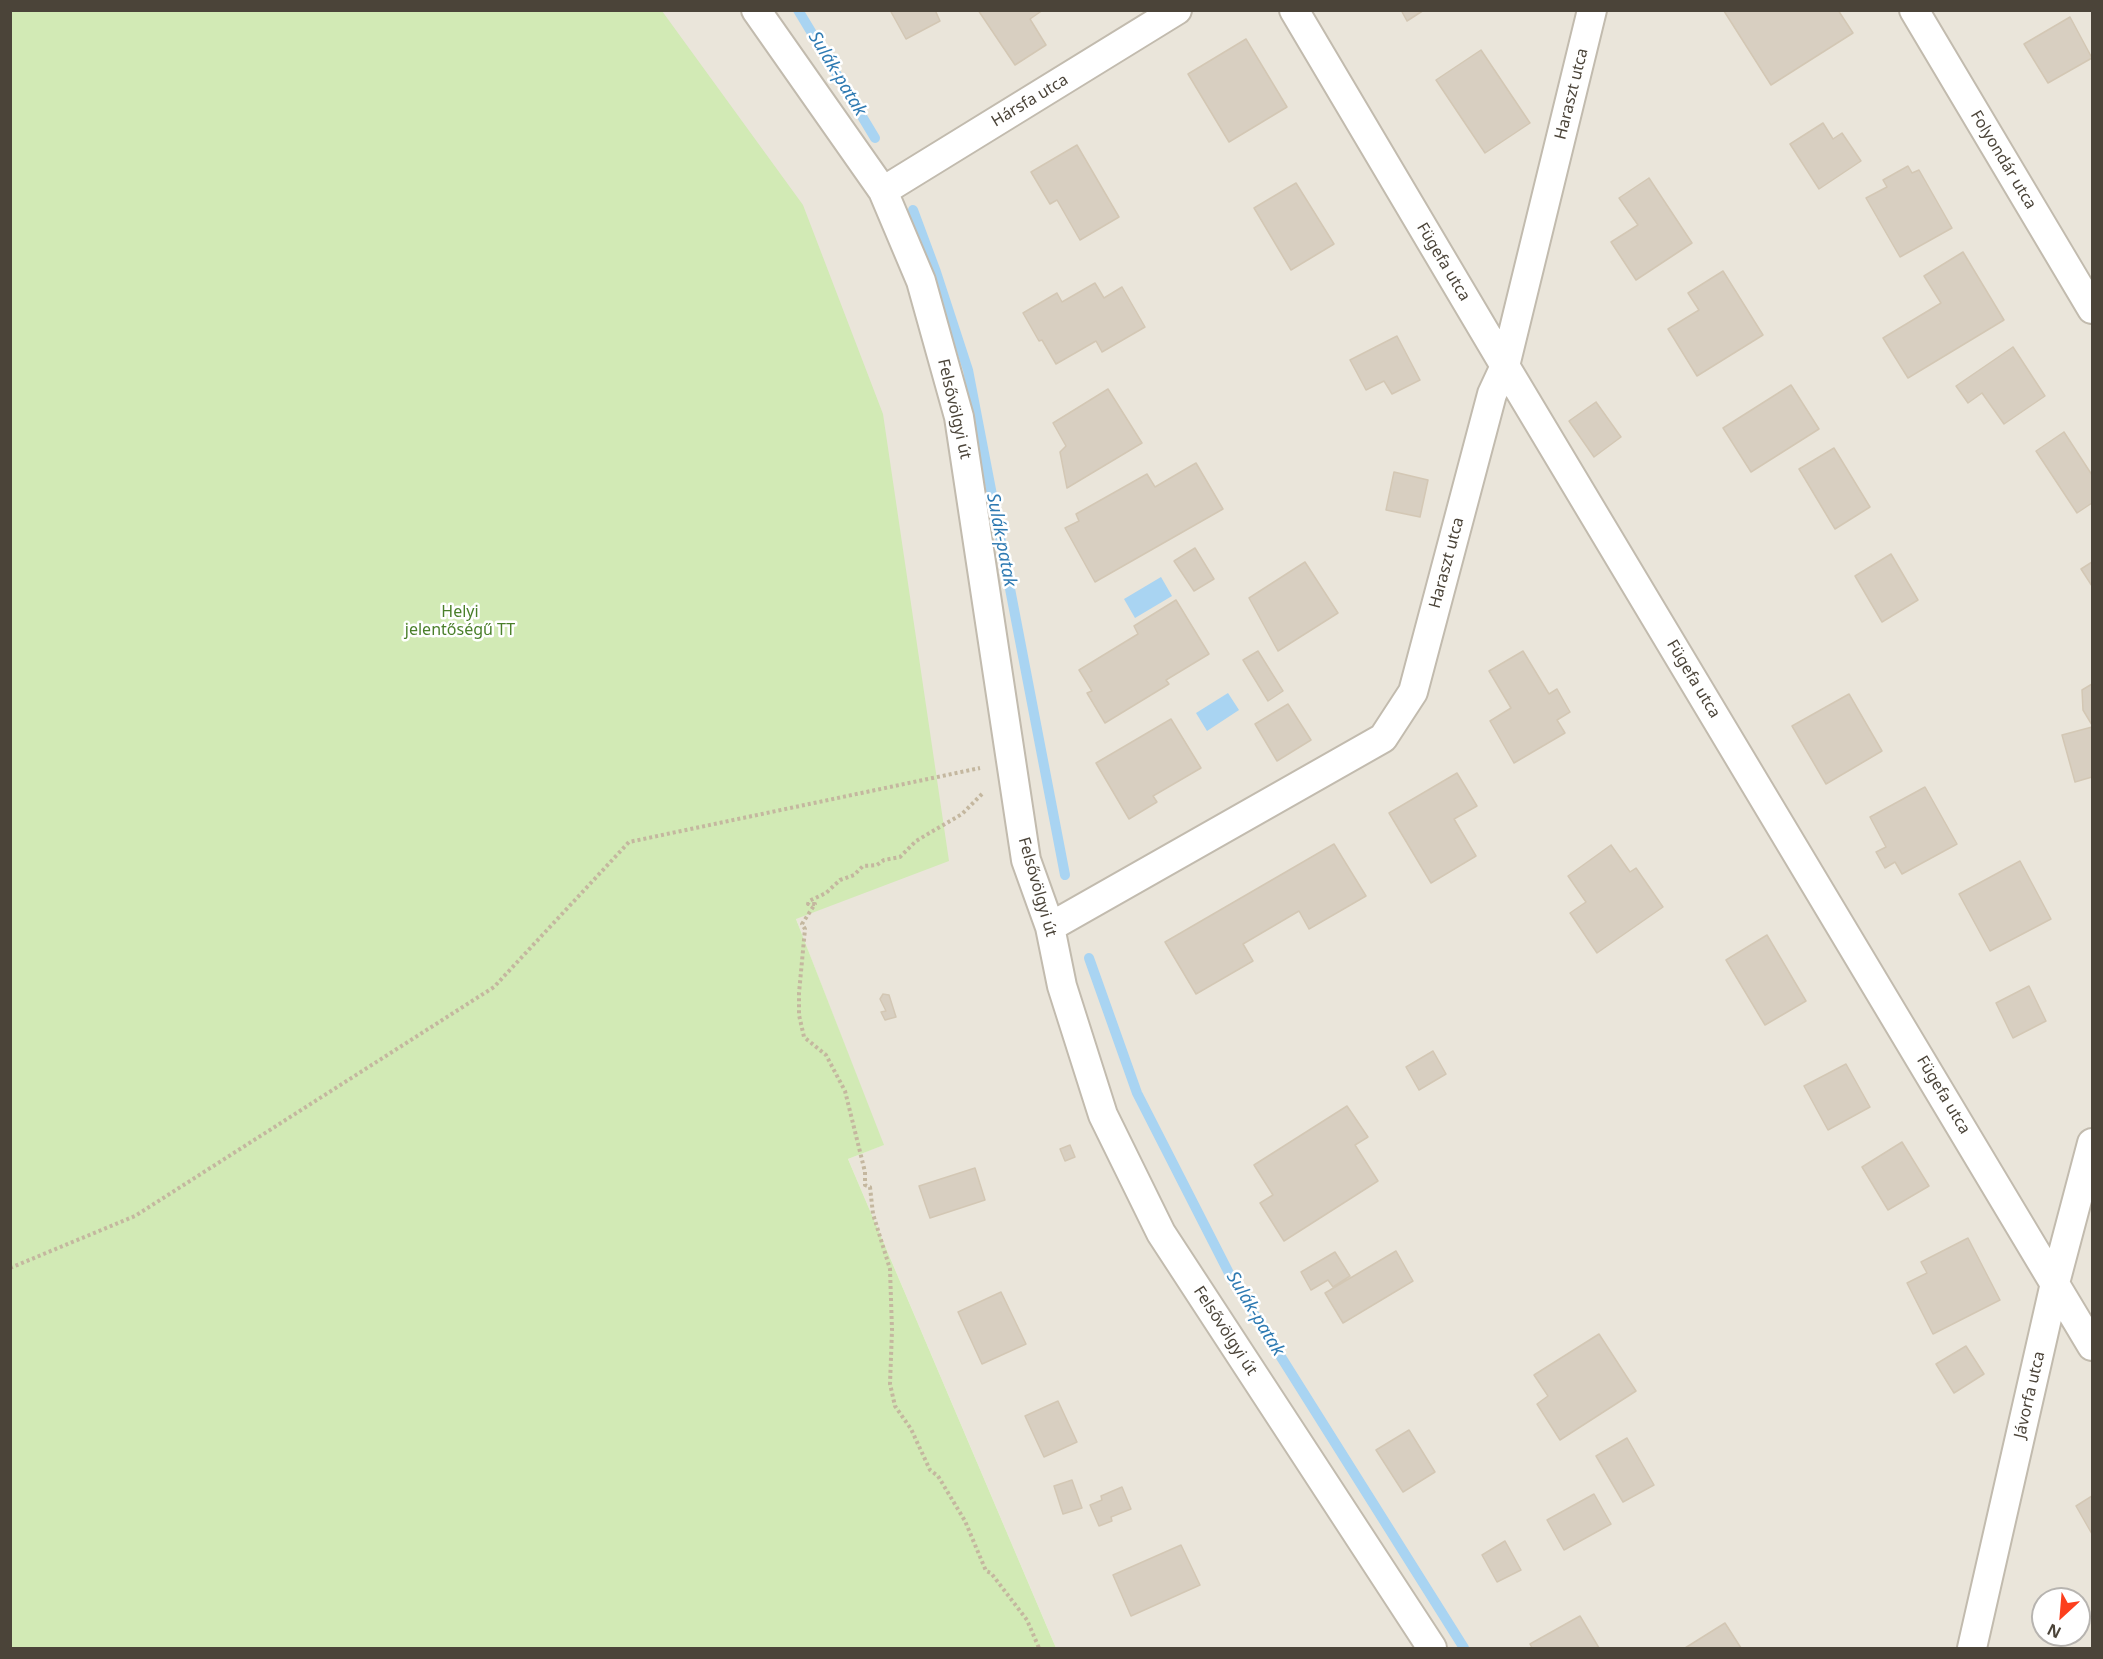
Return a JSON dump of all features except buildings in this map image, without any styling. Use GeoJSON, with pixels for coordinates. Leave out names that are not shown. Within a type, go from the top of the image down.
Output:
{"type":"FeatureCollection","features":[{"type":"Feature","properties":{"kind":"street","name":"Felsővölgyi út"},"geometry":{"type":"LineString","coordinates":[[756,10],[883,191],[921,280],[959,417],[1026,860],[1050,927],[1062,986],[1103,1115],[1161,1233],[1432,1648]]}},
{"type":"Feature","properties":{"kind":"street","name":"Hársfa utca"},"geometry":{"type":"LineString","coordinates":[[883,191],[1177,10]]}},
{"type":"Feature","properties":{"kind":"street","name":"Fügefa utca"},"geometry":{"type":"LineString","coordinates":[[1294,10],[2092,1346]]}},
{"type":"Feature","properties":{"kind":"street","name":"Haraszt utca"},"geometry":{"type":"LineString","coordinates":[[1050,927],[1383,738],[1413,692],[1492,394],[1505,366],[1592,10]]}},
{"type":"Feature","properties":{"kind":"street","name":"Folyondár utca"},"geometry":{"type":"LineString","coordinates":[[1914,10],[2092,308]]}},
{"type":"Feature","properties":{"kind":"street","name":"Jávorfa utca"},"geometry":{"type":"LineString","coordinates":[[1972,1648],[2055,1283],[2092,1143]]}},
{"type":"Feature","properties":{"kind":"path"},"geometry":{"type":"LineString","coordinates":[[10,1268],[135,1216],[494,987],[628,842],[1010,762]]}},
{"type":"Feature","properties":{"kind":"path"},"geometry":{"type":"LineString","coordinates":[[1010,762],[962,814],[916,841],[900,857],[884,860],[877,865],[863,866],[854,875],[840,880],[826,893],[809,901],[808,904],[815,904],[802,924],[805,929],[799,1015],[804,1037],[826,1055],[845,1091],[865,1172],[865,1185],[870,1187],[873,1214],[890,1269],[892,1330],[890,1384],[895,1406],[911,1429],[930,1470],[938,1476],[965,1521],[986,1570],[991,1573],[1027,1620],[1039,1648]]}},
{"type":"Feature","properties":{"kind":"shaded area"},"geometry":{"type":"Polygon","coordinates":[[[662,11],[2092,11],[2092,1648],[1056,1648],[848,1159],[883,1145],[796,919],[662,11]]]}},
{"type":"Feature","properties":{"kind":"green space","name":"Helyi jelentőségű TT"},"geometry":{"type":"Polygon","coordinates":[[[11,10],[662,11],[803,205],[883,414],[949,861],[796,919],[884,1145],[848,1159],[1056,1648],[11,1648],[11,10]]]}},
{"type":"Feature","properties":{"kind":"water"},"geometry":{"type":"Polygon","coordinates":[[[1161,577],[1172,596],[1135,618],[1124,599],[1161,577]]]}},
{"type":"Feature","properties":{"kind":"water"},"geometry":{"type":"Polygon","coordinates":[[[1228,693],[1239,710],[1207,731],[1196,713],[1228,693]]]}},
{"type":"Feature","properties":{"kind":"waterway","name":"Sulák-patak"},"geometry":{"type":"LineString","coordinates":[[798,10],[875,138]]}},
{"type":"Feature","properties":{"kind":"waterway","name":"Sulák-patak"},"geometry":{"type":"LineString","coordinates":[[913,210],[968,370],[1065,875]]}},
{"type":"Feature","properties":{"kind":"waterway","name":"Sulák-patak"},"geometry":{"type":"LineString","coordinates":[[1089,958],[1137,1093],[1232,1279],[1464,1648]]}}]}
